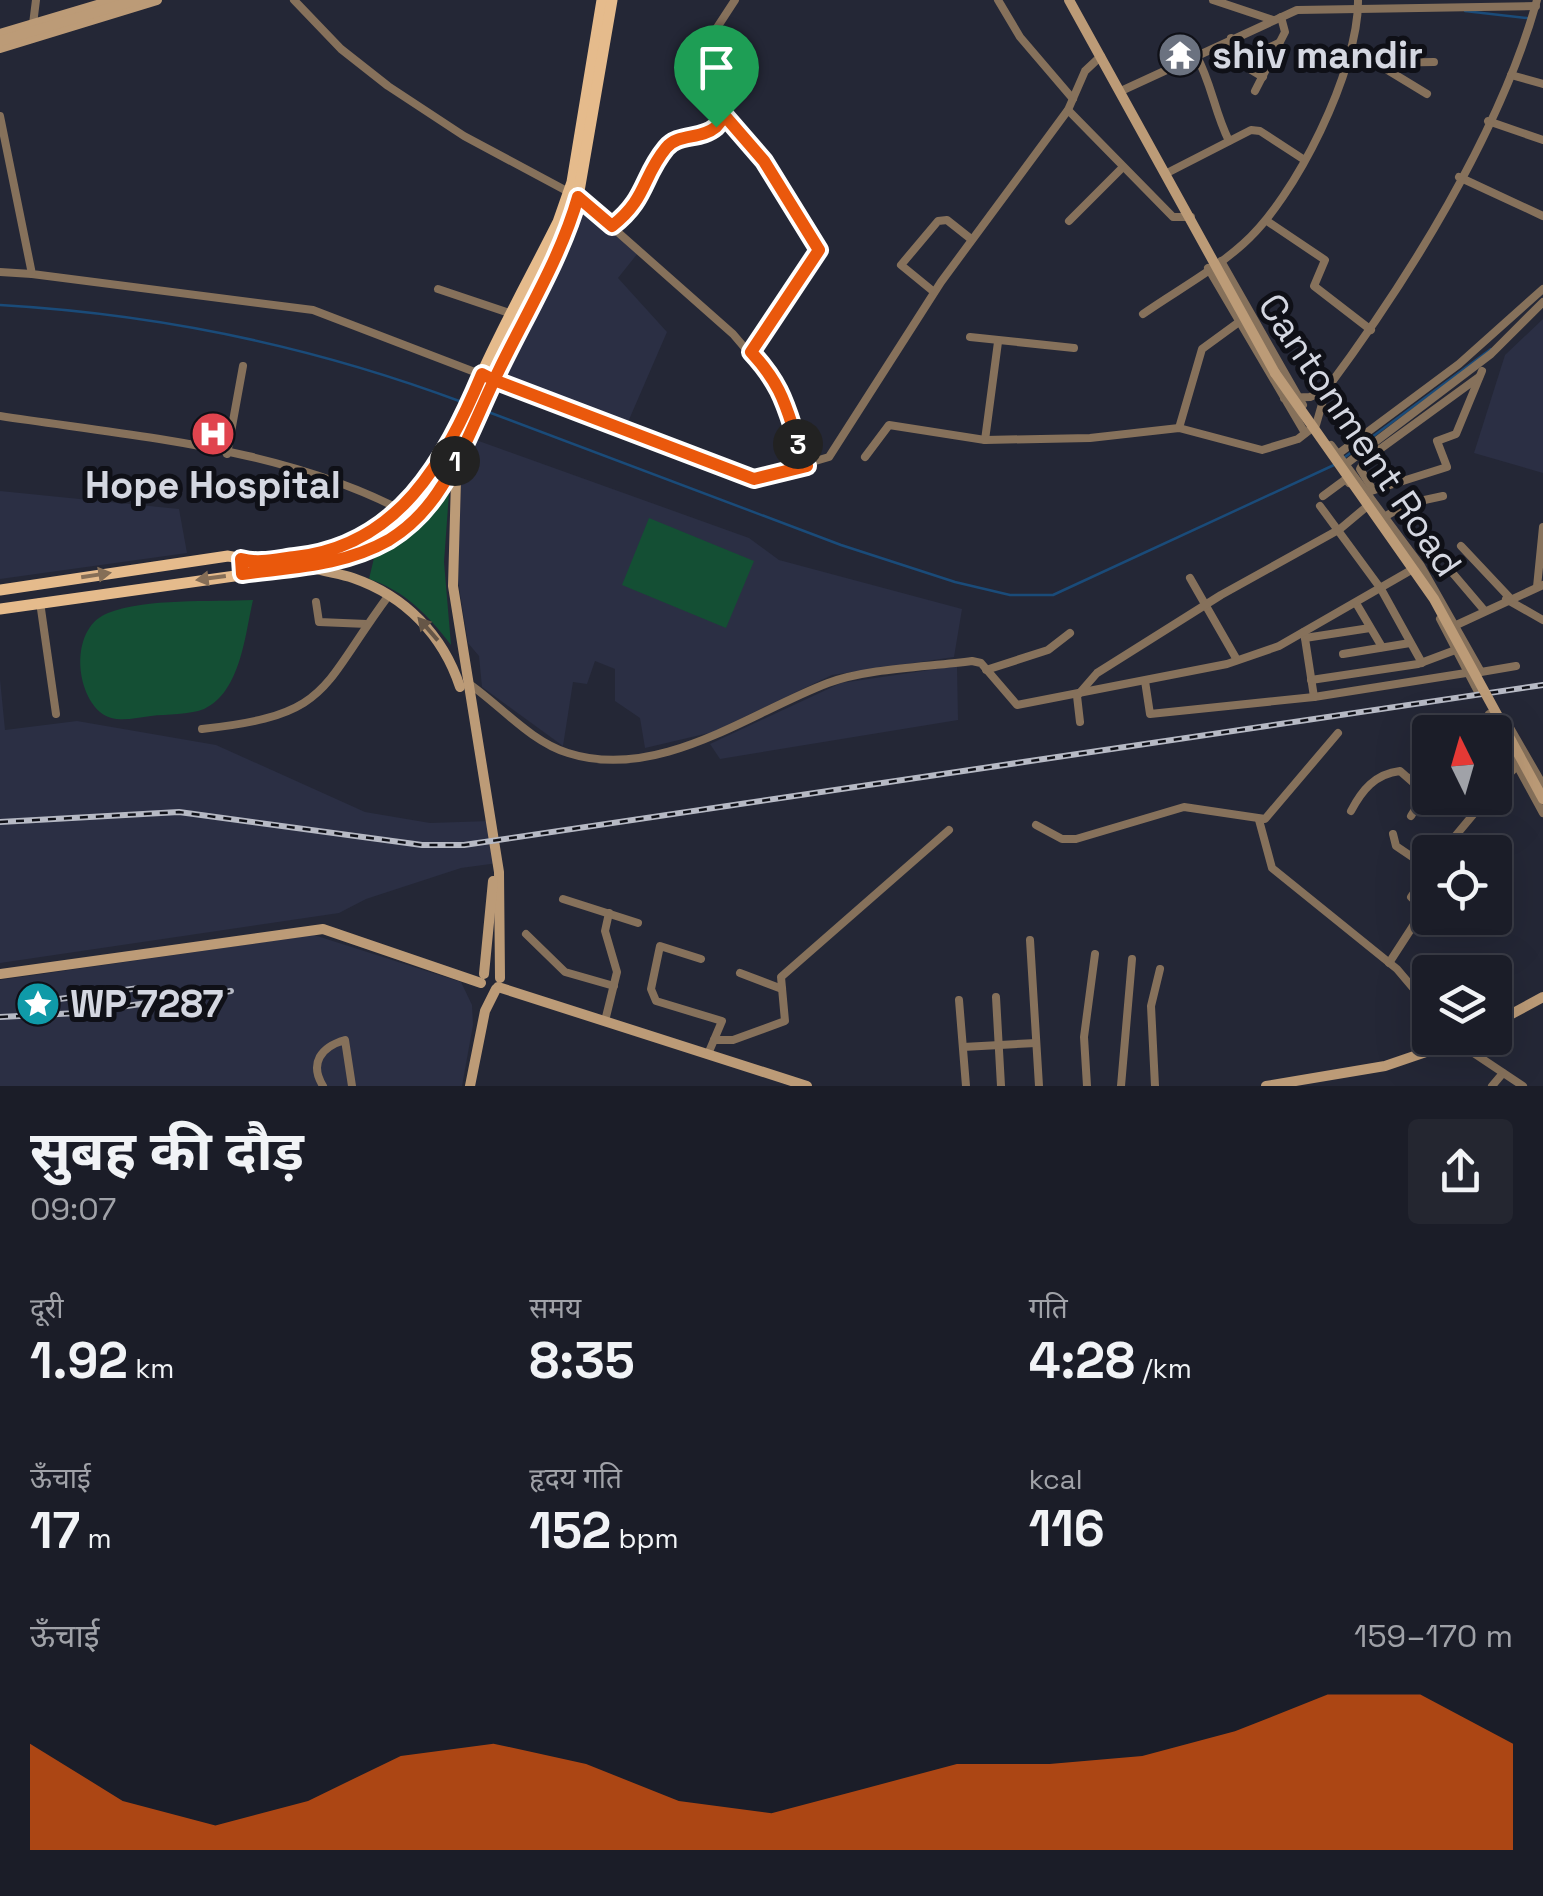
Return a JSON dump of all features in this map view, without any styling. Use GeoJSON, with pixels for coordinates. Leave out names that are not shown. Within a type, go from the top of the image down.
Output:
{"type":"FeatureCollection","features":[{"type":"Feature","properties":{"kind":"main road"},"geometry":{"type":"LineString","coordinates":[[591,96],[602,0]]}},
{"type":"Feature","properties":{"kind":"main road"},"geometry":{"type":"LineString","coordinates":[[0,590],[228,556],[241,559],[311,555],[375,532],[402,510],[470,414],[574,194],[612,0]]}},
{"type":"Feature","properties":{"kind":"main road"},"geometry":{"type":"LineString","coordinates":[[488,377],[512,314],[574,194]]}},
{"type":"Feature","properties":{"kind":"main road"},"geometry":{"type":"LineString","coordinates":[[0,609],[341,561],[369,550],[416,518],[450,471],[470,414]]}},
{"type":"Feature","properties":{"kind":"main road"},"geometry":{"type":"LineString","coordinates":[[241,559],[242,574]]}},
{"type":"Feature","properties":{"kind":"street"},"geometry":{"type":"LineString","coordinates":[[33,24],[36,0]]}},
{"type":"Feature","properties":{"kind":"street"},"geometry":{"type":"LineString","coordinates":[[0,41],[33,24],[114,0]]}},
{"type":"Feature","properties":{"kind":"street"},"geometry":{"type":"LineString","coordinates":[[0,41],[136,0]]}},
{"type":"Feature","properties":{"kind":"street"},"geometry":{"type":"LineString","coordinates":[[0,41],[104,17],[157,0]]}},
{"type":"Feature","properties":{"kind":"street"},"geometry":{"type":"LineString","coordinates":[[294,0],[341,49],[388,86],[464,136],[574,194],[751,352],[785,395],[793,432],[807,466]]}},
{"type":"Feature","properties":{"kind":"street"},"geometry":{"type":"LineString","coordinates":[[735,0],[702,53],[711,92],[725,116],[764,161],[819,250],[751,352]]}},
{"type":"Feature","properties":{"kind":"street"},"geometry":{"type":"LineString","coordinates":[[998,0],[1042,66],[1073,99]]}},
{"type":"Feature","properties":{"kind":"street","name":"Cantonment Road"},"geometry":{"type":"LineString","coordinates":[[1069,0],[1275,372],[1434,598],[1543,799]]}},
{"type":"Feature","properties":{"kind":"street"},"geometry":{"type":"LineString","coordinates":[[1214,0],[1277,19],[1285,32],[1256,92]]}},
{"type":"Feature","properties":{"kind":"street"},"geometry":{"type":"LineString","coordinates":[[95,3],[104,17]]}},
{"type":"Feature","properties":{"kind":"street"},"geometry":{"type":"LineString","coordinates":[[865,457],[888,425],[985,440],[1090,438],[1180,428],[1262,450],[1280,447],[1305,433],[1316,424],[1326,390],[1398,294],[1511,75],[1537,9],[1417,3],[1297,5],[1277,19],[1122,91]]}},
{"type":"Feature","properties":{"kind":"street"},"geometry":{"type":"LineString","coordinates":[[1143,314],[1215,265],[1267,221],[1352,56],[1358,4]]}},
{"type":"Feature","properties":{"kind":"street"},"geometry":{"type":"LineString","coordinates":[[1231,38],[1238,62],[1263,77]]}},
{"type":"Feature","properties":{"kind":"street"},"geometry":{"type":"LineString","coordinates":[[1238,62],[1279,43]]}},
{"type":"Feature","properties":{"kind":"street"},"geometry":{"type":"LineString","coordinates":[[1196,55],[1214,88],[1212,107],[1229,141]]}},
{"type":"Feature","properties":{"kind":"street"},"geometry":{"type":"LineString","coordinates":[[0,272],[314,310],[754,479],[829,458],[934,292],[1068,110],[1085,71],[1101,56]]}},
{"type":"Feature","properties":{"kind":"street"},"geometry":{"type":"LineString","coordinates":[[1352,56],[1376,64],[1427,94]]}},
{"type":"Feature","properties":{"kind":"street"},"geometry":{"type":"LineString","coordinates":[[1376,64],[1434,62]]}},
{"type":"Feature","properties":{"kind":"street"},"geometry":{"type":"LineString","coordinates":[[1511,75],[1543,84]]}},
{"type":"Feature","properties":{"kind":"street"},"geometry":{"type":"LineString","coordinates":[[1068,110],[1173,217],[1180,221],[1191,217]]}},
{"type":"Feature","properties":{"kind":"street"},"geometry":{"type":"LineString","coordinates":[[0,116],[32,274]]}},
{"type":"Feature","properties":{"kind":"street"},"geometry":{"type":"LineString","coordinates":[[612,226],[640,200],[666,147],[680,139],[706,136],[725,116]]}},
{"type":"Feature","properties":{"kind":"street"},"geometry":{"type":"LineString","coordinates":[[1488,121],[1543,140]]}},
{"type":"Feature","properties":{"kind":"street"},"geometry":{"type":"LineString","coordinates":[[1167,173],[1251,130],[1260,130],[1302,159]]}},
{"type":"Feature","properties":{"kind":"street"},"geometry":{"type":"LineString","coordinates":[[1069,221],[1122,168]]}},
{"type":"Feature","properties":{"kind":"street"},"geometry":{"type":"LineString","coordinates":[[1460,177],[1543,216]]}},
{"type":"Feature","properties":{"kind":"street"},"geometry":{"type":"LineString","coordinates":[[934,292],[902,265],[938,221],[947,220],[971,238]]}},
{"type":"Feature","properties":{"kind":"street"},"geometry":{"type":"LineString","coordinates":[[1267,221],[1325,260],[1314,286],[1371,330]]}},
{"type":"Feature","properties":{"kind":"street"},"geometry":{"type":"LineString","coordinates":[[1215,265],[1239,322],[1305,433]]}},
{"type":"Feature","properties":{"kind":"street"},"geometry":{"type":"LineString","coordinates":[[1215,265],[1316,424],[1372,494]]}},
{"type":"Feature","properties":{"kind":"street"},"geometry":{"type":"LineString","coordinates":[[1338,454],[1459,364],[1543,289]]}},
{"type":"Feature","properties":{"kind":"street"},"geometry":{"type":"LineString","coordinates":[[438,290],[512,314]]}},
{"type":"Feature","properties":{"kind":"street"},"geometry":{"type":"LineString","coordinates":[[1346,464],[1491,354],[1543,302]]}},
{"type":"Feature","properties":{"kind":"street"},"geometry":{"type":"LineString","coordinates":[[1180,428],[1202,350],[1239,322]]}},
{"type":"Feature","properties":{"kind":"street"},"geometry":{"type":"LineString","coordinates":[[970,337],[1074,348]]}},
{"type":"Feature","properties":{"kind":"street"},"geometry":{"type":"LineString","coordinates":[[985,440],[998,342]]}},
{"type":"Feature","properties":{"kind":"street"},"geometry":{"type":"LineString","coordinates":[[228,454],[243,366]]}},
{"type":"Feature","properties":{"kind":"street"},"geometry":{"type":"LineString","coordinates":[[1080,722],[1077,696],[1097,673],[1205,605],[1338,530],[1366,507],[1372,494],[1446,467],[1437,441],[1456,434],[1481,374],[1366,460],[1360,469],[1372,494],[1416,568],[1455,625],[1480,672],[1516,666]]}},
{"type":"Feature","properties":{"kind":"street"},"geometry":{"type":"LineString","coordinates":[[1284,398],[1326,390]]}},
{"type":"Feature","properties":{"kind":"street"},"geometry":{"type":"LineString","coordinates":[[0,416],[228,454],[353,487],[416,518]]}},
{"type":"Feature","properties":{"kind":"street"},"geometry":{"type":"LineString","coordinates":[[440,460],[456,480],[452,586],[464,680],[499,872],[498,983],[485,1011],[470,1086]]}},
{"type":"Feature","properties":{"kind":"street"},"geometry":{"type":"LineString","coordinates":[[1422,663],[1381,589],[1322,501],[1346,479],[1416,568],[1477,690]]}},
{"type":"Feature","properties":{"kind":"street"},"geometry":{"type":"LineString","coordinates":[[1386,516],[1406,504],[1443,496]]}},
{"type":"Feature","properties":{"kind":"street"},"geometry":{"type":"LineString","coordinates":[[1445,630],[1540,586],[1543,527]]}},
{"type":"Feature","properties":{"kind":"street"},"geometry":{"type":"LineString","coordinates":[[1461,546],[1508,598],[1543,620]]}},
{"type":"Feature","properties":{"kind":"street"},"geometry":{"type":"LineString","coordinates":[[308,566],[351,577],[388,595],[412,611],[445,650],[466,706],[493,875],[482,980],[485,1011]]}},
{"type":"Feature","properties":{"kind":"street"},"geometry":{"type":"LineString","coordinates":[[984,666],[1018,705],[1077,696],[1238,660],[1305,635],[1416,568]]}},
{"type":"Feature","properties":{"kind":"street"},"geometry":{"type":"LineString","coordinates":[[1450,570],[1484,610]]}},
{"type":"Feature","properties":{"kind":"street"},"geometry":{"type":"LineString","coordinates":[[1190,578],[1238,660]]}},
{"type":"Feature","properties":{"kind":"street"},"geometry":{"type":"LineString","coordinates":[[202,729],[276,719],[325,690],[342,670],[388,595]]}},
{"type":"Feature","properties":{"kind":"street"},"geometry":{"type":"LineString","coordinates":[[40,602],[56,714]]}},
{"type":"Feature","properties":{"kind":"street"},"geometry":{"type":"LineString","coordinates":[[316,602],[319,622],[367,624]]}},
{"type":"Feature","properties":{"kind":"street"},"geometry":{"type":"LineString","coordinates":[[1356,603],[1382,647]]}},
{"type":"Feature","properties":{"kind":"street"},"geometry":{"type":"LineString","coordinates":[[1305,635],[1370,628]]}},
{"type":"Feature","properties":{"kind":"street"},"geometry":{"type":"LineString","coordinates":[[464,680],[541,739],[567,753],[597,758],[686,748],[832,682],[984,666],[1048,650],[1070,633]]}},
{"type":"Feature","properties":{"kind":"street"},"geometry":{"type":"LineString","coordinates":[[1305,635],[1314,697]]}},
{"type":"Feature","properties":{"kind":"street"},"geometry":{"type":"LineString","coordinates":[[1343,654],[1410,644]]}},
{"type":"Feature","properties":{"kind":"street"},"geometry":{"type":"LineString","coordinates":[[1312,680],[1422,663],[1467,646]]}},
{"type":"Feature","properties":{"kind":"street"},"geometry":{"type":"LineString","coordinates":[[1145,681],[1150,714],[1314,697],[1466,673]]}},
{"type":"Feature","properties":{"kind":"street"},"geometry":{"type":"LineString","coordinates":[[1500,710],[1543,785]]}},
{"type":"Feature","properties":{"kind":"street"},"geometry":{"type":"LineString","coordinates":[[1036,825],[1062,839],[1076,839],[1184,807],[1265,820],[1338,733]]}},
{"type":"Feature","properties":{"kind":"street"},"geometry":{"type":"LineString","coordinates":[[1512,756],[1543,813]]}},
{"type":"Feature","properties":{"kind":"street"},"geometry":{"type":"LineString","coordinates":[[1512,772],[1518,766]]}},
{"type":"Feature","properties":{"kind":"street"},"geometry":{"type":"LineString","coordinates":[[1352,811],[1365,788],[1386,773],[1400,771],[1426,794],[1410,816]]}},
{"type":"Feature","properties":{"kind":"street"},"geometry":{"type":"LineString","coordinates":[[1456,835],[1472,815]]}},
{"type":"Feature","properties":{"kind":"street"},"geometry":{"type":"LineString","coordinates":[[1260,820],[1272,868],[1389,963],[1412,988]]}},
{"type":"Feature","properties":{"kind":"street"},"geometry":{"type":"LineString","coordinates":[[714,1040],[733,1040],[784,1021],[781,977],[949,830]]}},
{"type":"Feature","properties":{"kind":"street"},"geometry":{"type":"LineString","coordinates":[[1393,834],[1396,846],[1412,857]]}},
{"type":"Feature","properties":{"kind":"street"},"geometry":{"type":"LineString","coordinates":[[563,899],[638,923]]}},
{"type":"Feature","properties":{"kind":"street"},"geometry":{"type":"LineString","coordinates":[[606,1021],[617,972],[605,931],[609,913]]}},
{"type":"Feature","properties":{"kind":"street"},"geometry":{"type":"LineString","coordinates":[[1389,963],[1412,927]]}},
{"type":"Feature","properties":{"kind":"street"},"geometry":{"type":"LineString","coordinates":[[0,974],[323,929],[806,1086]]}},
{"type":"Feature","properties":{"kind":"street"},"geometry":{"type":"LineString","coordinates":[[526,934],[565,972],[614,986]]}},
{"type":"Feature","properties":{"kind":"street"},"geometry":{"type":"LineString","coordinates":[[1030,940],[1039,1086]]}},
{"type":"Feature","properties":{"kind":"street"},"geometry":{"type":"LineString","coordinates":[[702,959],[660,946],[650,989],[656,1001],[722,1021],[708,1054]]}},
{"type":"Feature","properties":{"kind":"street"},"geometry":{"type":"LineString","coordinates":[[1086,1086],[1084,1037],[1095,954]]}},
{"type":"Feature","properties":{"kind":"street"},"geometry":{"type":"LineString","coordinates":[[1120,1086],[1132,958]]}},
{"type":"Feature","properties":{"kind":"street"},"geometry":{"type":"LineString","coordinates":[[1154,1086],[1151,1006],[1160,968]]}},
{"type":"Feature","properties":{"kind":"street"},"geometry":{"type":"LineString","coordinates":[[482,980],[493,971],[498,983]]}},
{"type":"Feature","properties":{"kind":"street"},"geometry":{"type":"LineString","coordinates":[[740,973],[782,988]]}},
{"type":"Feature","properties":{"kind":"street"},"geometry":{"type":"LineString","coordinates":[[996,996],[1001,1086]]}},
{"type":"Feature","properties":{"kind":"street"},"geometry":{"type":"LineString","coordinates":[[1512,1014],[1543,997]]}},
{"type":"Feature","properties":{"kind":"street"},"geometry":{"type":"LineString","coordinates":[[959,1000],[966,1086]]}},
{"type":"Feature","properties":{"kind":"street"},"geometry":{"type":"LineString","coordinates":[[322,1086],[316,1066],[320,1054],[328,1045],[345,1040],[352,1086]]}},
{"type":"Feature","properties":{"kind":"street"},"geometry":{"type":"LineString","coordinates":[[963,1047],[1036,1043]]}},
{"type":"Feature","properties":{"kind":"street"},"geometry":{"type":"LineString","coordinates":[[1273,1086],[1386,1066],[1414,1055]]}},
{"type":"Feature","properties":{"kind":"street"},"geometry":{"type":"LineString","coordinates":[[1476,1055],[1524,1086]]}},
{"type":"Feature","properties":{"kind":"street"},"geometry":{"type":"LineString","coordinates":[[1492,1086],[1503,1073]]}},
{"type":"Feature","properties":{"kind":"shaded area"},"geometry":{"type":"Polygon","coordinates":[[[585,209],[638,253],[618,278],[667,332],[628,422],[505,376],[585,209]]]}},
{"type":"Feature","properties":{"kind":"shaded area"},"geometry":{"type":"Polygon","coordinates":[[[1543,319],[1543,473],[1474,453],[1505,355],[1543,319]]]}},
{"type":"Feature","properties":{"kind":"shaded area"},"geometry":{"type":"Polygon","coordinates":[[[476,440],[749,538],[779,560],[962,609],[954,657],[832,675],[713,732],[645,748],[640,718],[615,701],[615,669],[595,661],[587,684],[573,682],[563,746],[482,687],[479,656],[468,643],[458,581],[461,470],[476,440]]]}},
{"type":"Feature","properties":{"kind":"shaded area"},"geometry":{"type":"Polygon","coordinates":[[[0,491],[179,509],[187,553],[0,579],[0,491]]]}},
{"type":"Feature","properties":{"kind":"shaded area"},"geometry":{"type":"Polygon","coordinates":[[[957,666],[958,720],[720,759],[710,744],[841,683],[957,666]]]}},
{"type":"Feature","properties":{"kind":"shaded area"},"geometry":{"type":"Polygon","coordinates":[[[0,679],[5,730],[77,721],[216,745],[365,812],[430,823],[490,821],[498,863],[461,868],[366,899],[339,913],[0,963],[0,679]]]}},
{"type":"Feature","properties":{"kind":"shaded area"},"geometry":{"type":"Polygon","coordinates":[[[314,935],[461,982],[472,1005],[473,1025],[462,1086],[0,1086],[0,980],[314,935]]]}},
{"type":"Feature","properties":{"kind":"green space"},"geometry":{"type":"Polygon","coordinates":[[[449,493],[444,562],[451,645],[415,605],[369,579],[374,558],[407,536],[443,494],[449,493]]]}},
{"type":"Feature","properties":{"kind":"green space"},"geometry":{"type":"Polygon","coordinates":[[[649,518],[754,561],[726,628],[622,585],[649,518]]]}},
{"type":"Feature","properties":{"kind":"green space"},"geometry":{"type":"Polygon","coordinates":[[[253,600],[234,676],[216,701],[204,709],[118,719],[106,716],[91,702],[80,659],[87,631],[96,620],[140,605],[253,600]]]}},
{"type":"Feature","properties":{"kind":"waterway"},"geometry":{"type":"LineString","coordinates":[[1465,11],[1527,18]]}},
{"type":"Feature","properties":{"kind":"waterway"},"geometry":{"type":"LineString","coordinates":[[0,305],[118,316],[235,336],[350,365],[462,402]]}},
{"type":"Feature","properties":{"kind":"waterway"},"geometry":{"type":"LineString","coordinates":[[1345,457],[1491,349]]}},
{"type":"Feature","properties":{"kind":"waterway"},"geometry":{"type":"LineString","coordinates":[[483,410],[841,545],[955,582],[1010,595],[1053,595],[1334,465]]}},
{"type":"Feature","properties":{"kind":"railway"},"geometry":{"type":"LineString","coordinates":[[0,822],[179,812],[422,845],[464,845],[1543,685]]}},
{"type":"Feature","properties":{"kind":"railway"},"geometry":{"type":"LineString","coordinates":[[30,1003],[139,988]]}},
{"type":"Feature","properties":{"kind":"railway"},"geometry":{"type":"LineString","coordinates":[[0,1017],[78,1013],[231,991]]}},
{"type":"Feature","properties":{"kind":"place","name":"shiv mandir"},"geometry":{"type":"Point","coordinates":[1180,55]}},
{"type":"Feature","properties":{"kind":"place","name":"Hope Hospital"},"geometry":{"type":"Point","coordinates":[213,434]}},
{"type":"Feature","properties":{"kind":"place","name":"WP 7287"},"geometry":{"type":"Point","coordinates":[38,1004]}},
{"type":"Feature","properties":{"kind":"route"},"geometry":{"type":"LineString","coordinates":[[716,127],[706,136],[680,139],[666,147],[640,200],[612,226],[578,197],[567,228],[516,335],[494,380],[488,393],[476,416],[445,482],[411,524],[392,538],[341,561],[242,574],[241,559],[250,562],[311,555],[375,532],[393,518],[423,486],[440,460],[482,374],[494,380],[707,464],[754,479],[807,466],[793,432],[785,395],[751,352],[783,310],[819,250],[801,228],[764,161],[725,116],[716,127]]}}]}
